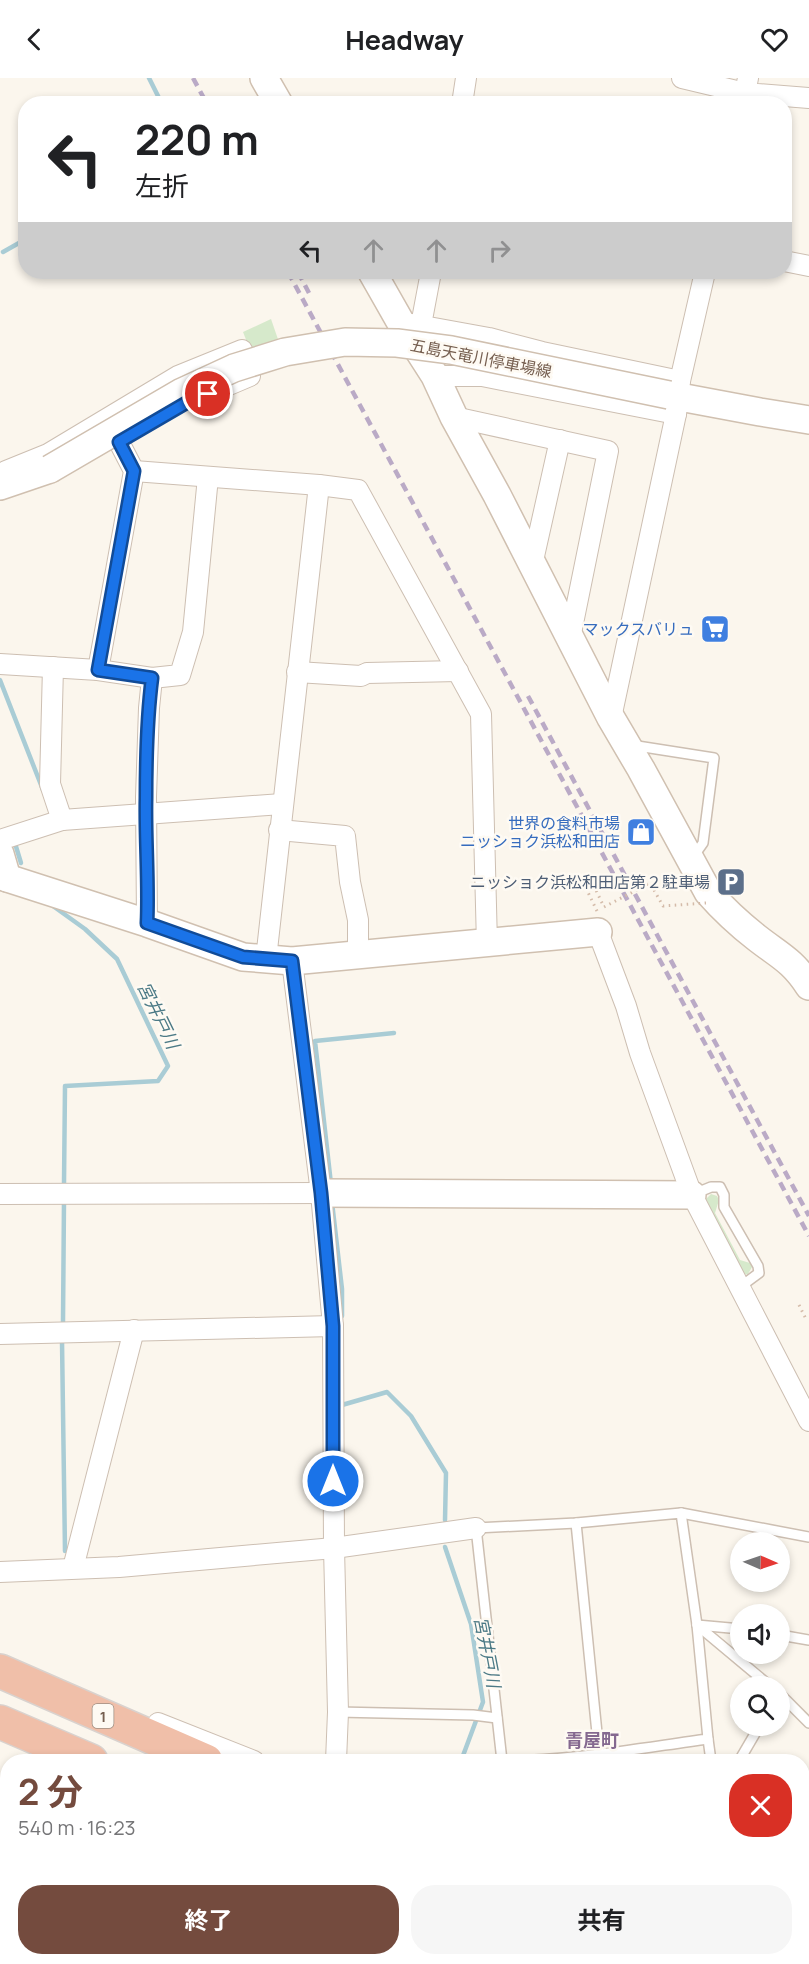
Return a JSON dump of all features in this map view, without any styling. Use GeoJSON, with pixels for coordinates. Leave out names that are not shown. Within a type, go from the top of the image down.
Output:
{"type":"FeatureCollection","features":[{"type":"Feature","properties":{"kind":"highway","name":"1"},"geometry":{"type":"LineString","coordinates":[[0,1671],[190,1754]]}},
{"type":"Feature","properties":{"kind":"highway"},"geometry":{"type":"LineString","coordinates":[[0,1722],[75,1754]]}},
{"type":"Feature","properties":{"kind":"street"},"geometry":{"type":"LineString","coordinates":[[264,78],[274,96]]}},
{"type":"Feature","properties":{"kind":"street"},"geometry":{"type":"LineString","coordinates":[[463,96],[466,78]]}},
{"type":"Feature","properties":{"kind":"street"},"geometry":{"type":"LineString","coordinates":[[682,78],[745,91],[791,96]]}},
{"type":"Feature","properties":{"kind":"street"},"geometry":{"type":"LineString","coordinates":[[792,96],[809,98]]}},
{"type":"Feature","properties":{"kind":"street"},"geometry":{"type":"LineString","coordinates":[[792,263],[809,266]]}},
{"type":"Feature","properties":{"kind":"street"},"geometry":{"type":"LineString","coordinates":[[377,279],[411,324],[454,417],[497,495],[611,718],[708,892],[722,908],[758,939],[805,971]]}},
{"type":"Feature","properties":{"kind":"street"},"geometry":{"type":"LineString","coordinates":[[411,324],[428,279]]}},
{"type":"Feature","properties":{"kind":"street"},"geometry":{"type":"LineString","coordinates":[[611,718],[676,397],[703,279]]}},
{"type":"Feature","properties":{"kind":"street"},"geometry":{"type":"LineString","coordinates":[[411,324],[489,338],[542,352],[676,397]]}},
{"type":"Feature","properties":{"kind":"street","name":"五島天竜川停車場線"},"geometry":{"type":"LineString","coordinates":[[0,486],[50,469],[182,392],[234,368],[285,352],[345,342],[397,343],[451,350],[676,397],[809,420]]}},
{"type":"Feature","properties":{"kind":"street"},"geometry":{"type":"LineString","coordinates":[[0,472],[48,454],[178,376],[242,350],[250,376],[186,403],[55,479],[0,497]]}},
{"type":"Feature","properties":{"kind":"street"},"geometry":{"type":"LineString","coordinates":[[435,376],[453,374],[482,376],[676,397]]}},
{"type":"Feature","properties":{"kind":"street"},"geometry":{"type":"LineString","coordinates":[[454,417],[608,451],[570,638]]}},
{"type":"Feature","properties":{"kind":"street"},"geometry":{"type":"LineString","coordinates":[[532,565],[560,440]]}},
{"type":"Feature","properties":{"kind":"street"},"geometry":{"type":"LineString","coordinates":[[98,670],[134,471],[119,442]]}},
{"type":"Feature","properties":{"kind":"street"},"geometry":{"type":"LineString","coordinates":[[134,471],[358,490],[481,714],[486,944]]}},
{"type":"Feature","properties":{"kind":"street"},"geometry":{"type":"LineString","coordinates":[[0,664],[98,670],[152,678],[180,675],[193,632],[208,477]]}},
{"type":"Feature","properties":{"kind":"street"},"geometry":{"type":"LineString","coordinates":[[319,485],[279,830],[279,960],[327,1193],[333,1326],[334,1548],[338,1712],[336,1754]]}},
{"type":"Feature","properties":{"kind":"street"},"geometry":{"type":"LineString","coordinates":[[52,667],[50,784],[62,820]]}},
{"type":"Feature","properties":{"kind":"street"},"geometry":{"type":"LineString","coordinates":[[297,672],[361,676],[367,673],[458,671]]}},
{"type":"Feature","properties":{"kind":"street"},"geometry":{"type":"LineString","coordinates":[[147,923],[146,815],[152,678]]}},
{"type":"Feature","properties":{"kind":"street"},"geometry":{"type":"LineString","coordinates":[[4,859],[62,820],[282,804]]}},
{"type":"Feature","properties":{"kind":"street"},"geometry":{"type":"LineString","coordinates":[[279,830],[345,836],[350,882],[358,920],[358,955]]}},
{"type":"Feature","properties":{"kind":"street"},"geometry":{"type":"LineString","coordinates":[[4,859],[147,923],[243,957],[279,960],[486,944],[597,922],[640,1053],[692,1195],[809,1420]]}},
{"type":"Feature","properties":{"kind":"street"},"geometry":{"type":"LineString","coordinates":[[0,1194],[692,1195]]}},
{"type":"Feature","properties":{"kind":"street"},"geometry":{"type":"LineString","coordinates":[[0,1334],[333,1326]]}},
{"type":"Feature","properties":{"kind":"street"},"geometry":{"type":"LineString","coordinates":[[73,1569],[134,1330]]}},
{"type":"Feature","properties":{"kind":"street"},"geometry":{"type":"LineString","coordinates":[[0,1572],[119,1567],[334,1548],[476,1528]]}},
{"type":"Feature","properties":{"kind":"street"},"geometry":{"type":"LineString","coordinates":[[0,1659],[237,1754]]}},
{"type":"Feature","properties":{"kind":"lane"},"geometry":{"type":"LineString","coordinates":[[626,744],[714,758],[703,843],[691,861]]}},
{"type":"Feature","properties":{"kind":"lane"},"geometry":{"type":"LineString","coordinates":[[692,1195],[711,1187],[720,1187],[724,1195],[724,1207],[758,1266],[759,1273],[740,1287]]}},
{"type":"Feature","properties":{"kind":"lane"},"geometry":{"type":"LineString","coordinates":[[681,1513],[697,1625],[710,1754]]}},
{"type":"Feature","properties":{"kind":"lane"},"geometry":{"type":"LineString","coordinates":[[501,1754],[494,1717],[476,1528],[576,1523],[681,1513],[809,1537]]}},
{"type":"Feature","properties":{"kind":"lane"},"geometry":{"type":"LineString","coordinates":[[576,1523],[599,1753]]}},
{"type":"Feature","properties":{"kind":"lane"},"geometry":{"type":"LineString","coordinates":[[697,1625],[730,1628]]}},
{"type":"Feature","properties":{"kind":"lane"},"geometry":{"type":"LineString","coordinates":[[697,1625],[758,1676]]}},
{"type":"Feature","properties":{"kind":"lane"},"geometry":{"type":"LineString","coordinates":[[790,1637],[809,1640]]}},
{"type":"Feature","properties":{"kind":"lane"},"geometry":{"type":"LineString","coordinates":[[790,1704],[809,1723]]}},
{"type":"Feature","properties":{"kind":"lane"},"geometry":{"type":"LineString","coordinates":[[338,1712],[494,1717]]}},
{"type":"Feature","properties":{"kind":"lane"},"geometry":{"type":"LineString","coordinates":[[743,1754],[754,1736]]}},
{"type":"Feature","properties":{"kind":"lane"},"geometry":{"type":"LineString","coordinates":[[589,1754],[708,1739]]}},
{"type":"Feature","properties":{"kind":"path"},"geometry":{"type":"LineString","coordinates":[[597,922],[584,884],[592,882],[604,907],[650,883],[663,906],[706,903]]}},
{"type":"Feature","properties":{"kind":"path"},"geometry":{"type":"LineString","coordinates":[[799,1305],[807,1321]]}},
{"type":"Feature","properties":{"kind":"green space"},"geometry":{"type":"Polygon","coordinates":[[[271,319],[282,351],[254,360],[243,332],[271,319]]]}},
{"type":"Feature","properties":{"kind":"green space"},"geometry":{"type":"Polygon","coordinates":[[[711,1194],[717,1196],[719,1200],[715,1213],[740,1260],[750,1263],[752,1267],[748,1274],[743,1275],[708,1206],[706,1199],[711,1194]]]}},
{"type":"Feature","properties":{"kind":"waterway"},"geometry":{"type":"LineString","coordinates":[[149,78],[158,96]]}},
{"type":"Feature","properties":{"kind":"waterway"},"geometry":{"type":"LineString","coordinates":[[3,252],[18,244]]}},
{"type":"Feature","properties":{"kind":"waterway","name":"宮井戸川"},"geometry":{"type":"LineString","coordinates":[[0,680],[43,790]]}},
{"type":"Feature","properties":{"kind":"waterway","name":"宮井戸川"},"geometry":{"type":"LineString","coordinates":[[14,840],[21,863]]}},
{"type":"Feature","properties":{"kind":"waterway","name":"宮井戸川"},"geometry":{"type":"LineString","coordinates":[[53,906],[85,929],[117,959],[168,1066],[158,1081],[65,1086],[64,1183]]}},
{"type":"Feature","properties":{"kind":"waterway","name":"宮井戸川"},"geometry":{"type":"LineString","coordinates":[[331,1184],[315,1041],[394,1033]]}},
{"type":"Feature","properties":{"kind":"waterway","name":"宮井戸川"},"geometry":{"type":"LineString","coordinates":[[63,1322],[64,1200]]}},
{"type":"Feature","properties":{"kind":"waterway","name":"宮井戸川"},"geometry":{"type":"LineString","coordinates":[[332,1202],[342,1289],[342,1316]]}},
{"type":"Feature","properties":{"kind":"waterway","name":"宮井戸川"},"geometry":{"type":"LineString","coordinates":[[62,1341],[65,1551]]}},
{"type":"Feature","properties":{"kind":"waterway","name":"宮井戸川"},"geometry":{"type":"LineString","coordinates":[[342,1402],[342,1405],[387,1392],[411,1416],[446,1473],[445,1520]]}},
{"type":"Feature","properties":{"kind":"waterway","name":"宮井戸川"},"geometry":{"type":"LineString","coordinates":[[445,1547],[471,1624],[483,1702],[464,1754]]}},
{"type":"Feature","properties":{"kind":"railway"},"geometry":{"type":"LineString","coordinates":[[193,78],[203,96]]}},
{"type":"Feature","properties":{"kind":"railway"},"geometry":{"type":"LineString","coordinates":[[292,279],[809,1236]]}},
{"type":"Feature","properties":{"kind":"railway"},"geometry":{"type":"LineString","coordinates":[[302,279],[309,293]]}},
{"type":"Feature","properties":{"kind":"railway"},"geometry":{"type":"LineString","coordinates":[[528,696],[809,1216]]}},
{"type":"Feature","properties":{"kind":"place","name":"マックスバリュ"},"geometry":{"type":"Point","coordinates":[715,629]}},
{"type":"Feature","properties":{"kind":"place","name":"世界の食料市場 ニッショク浜松和田店"},"geometry":{"type":"Point","coordinates":[641,832]}},
{"type":"Feature","properties":{"kind":"place","name":"ニッショク浜松和田店第２駐車場"},"geometry":{"type":"Point","coordinates":[731,882]}},
{"type":"Feature","properties":{"kind":"district","name":"青屋町"},"geometry":{"type":"Point","coordinates":[592,1740]}},
{"type":"Feature","properties":{"kind":"route"},"geometry":{"type":"LineString","coordinates":[[208,394],[186,403],[119,442],[134,471],[98,670],[152,678],[146,797],[147,923],[243,957],[292,961],[321,1193],[333,1326],[333,1481]]}}]}
